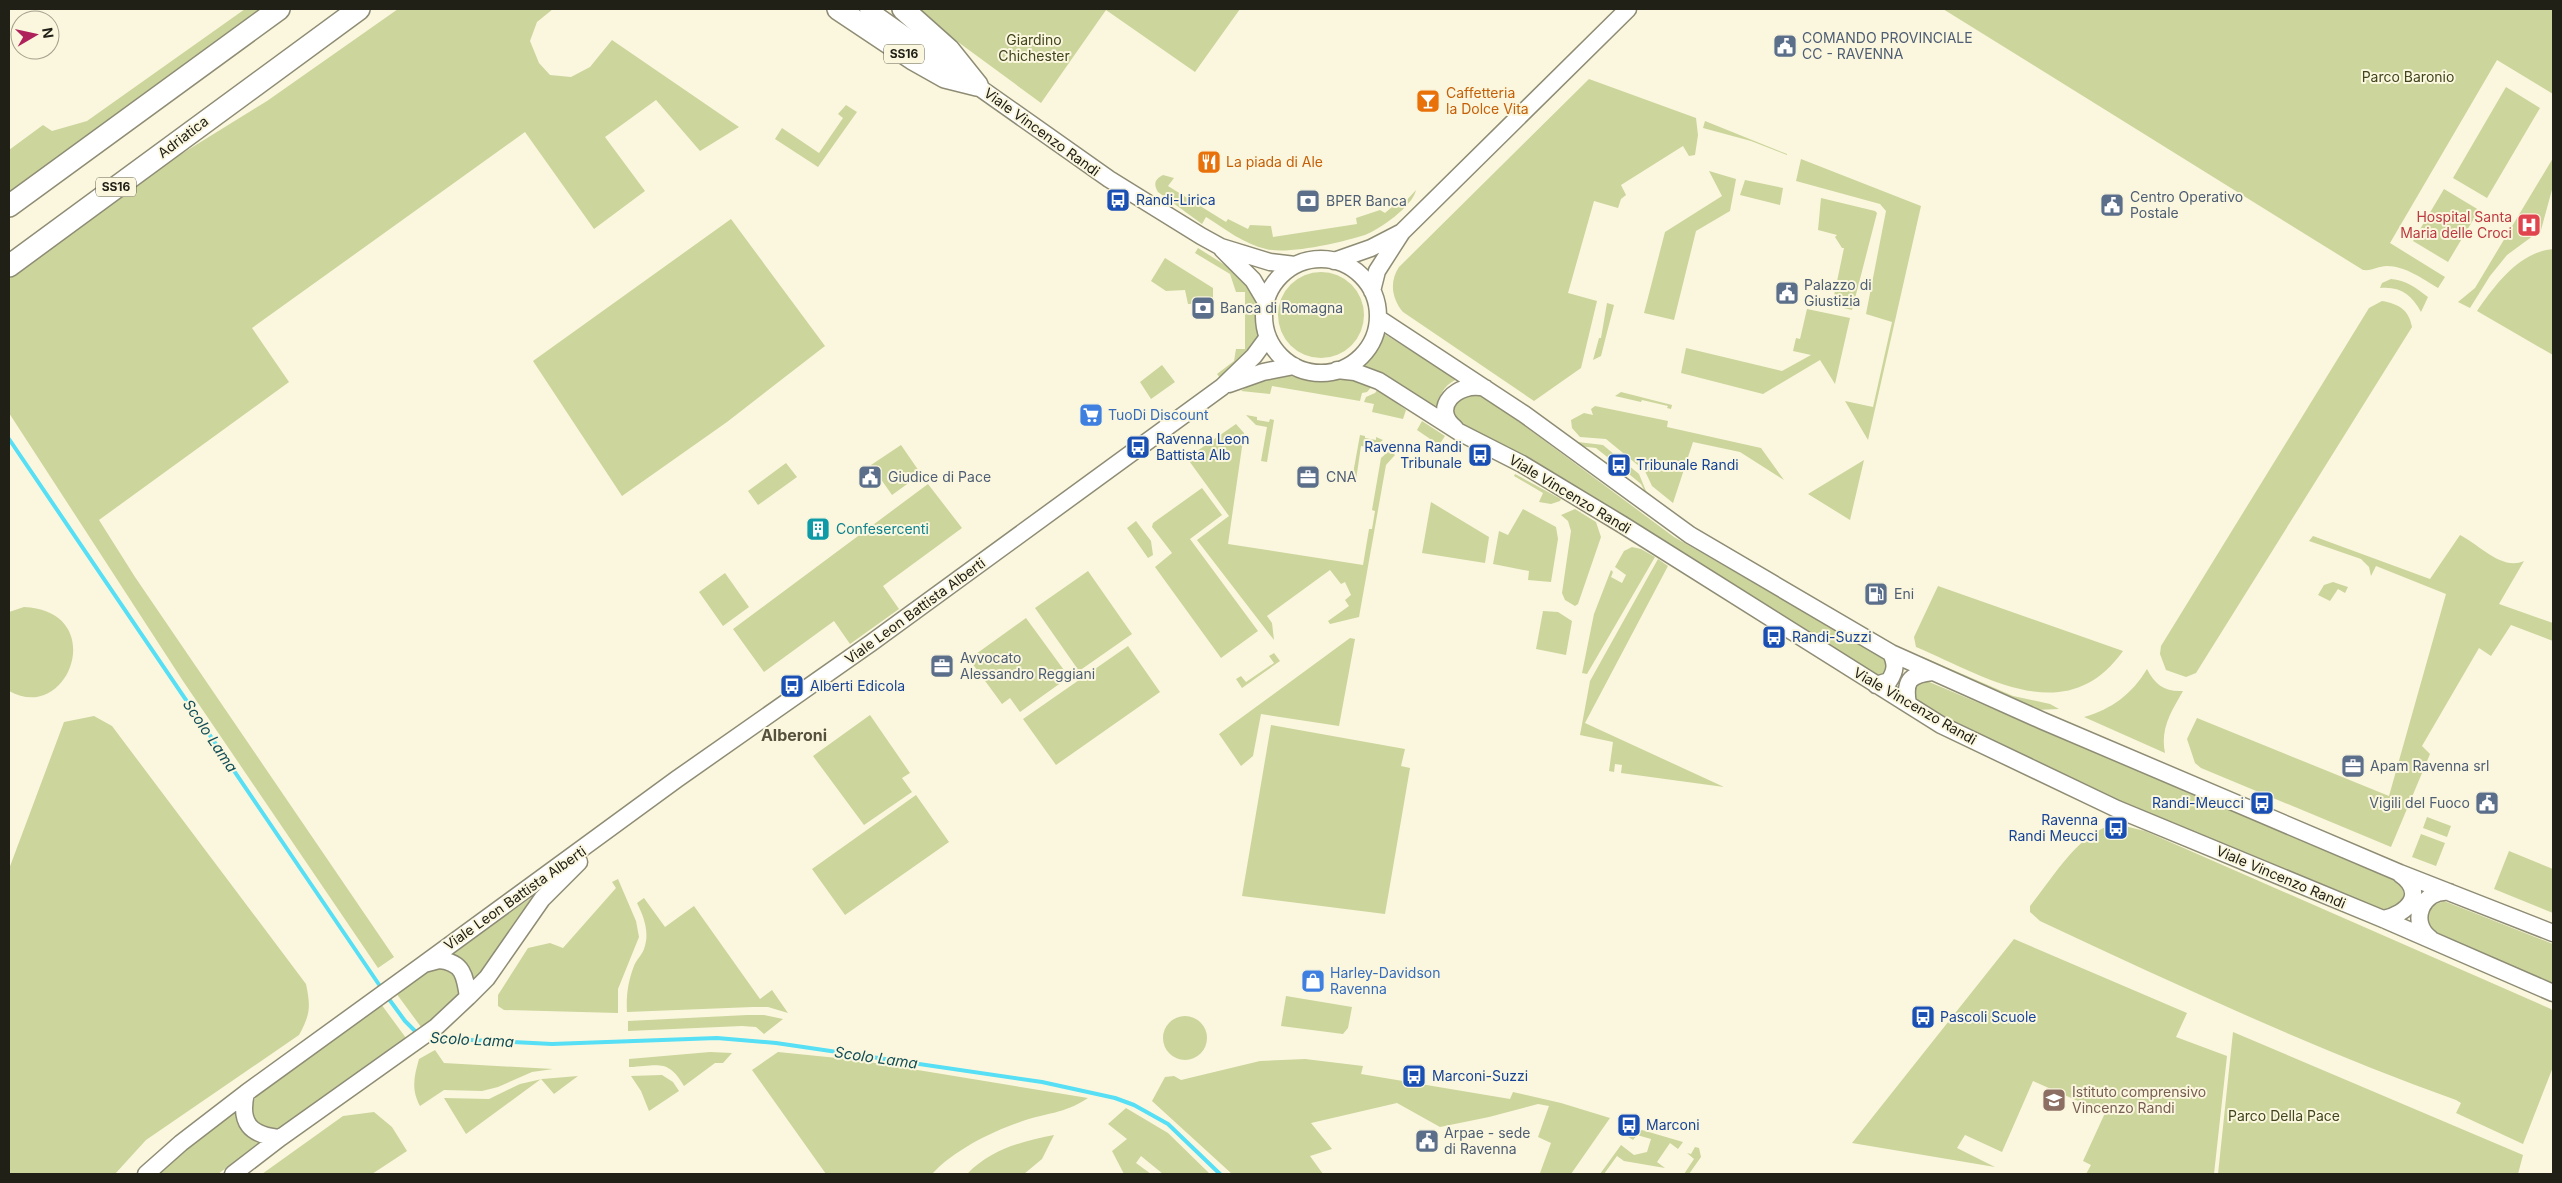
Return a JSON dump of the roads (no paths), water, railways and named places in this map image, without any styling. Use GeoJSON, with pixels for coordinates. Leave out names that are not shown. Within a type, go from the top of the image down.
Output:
{"type":"FeatureCollection","features":[{"type":"Feature","properties":{"kind":"highway"},"geometry":{"type":"LineString","coordinates":[[9,206],[279,9]]}},
{"type":"Feature","properties":{"kind":"highway"},"geometry":{"type":"LineString","coordinates":[[247,33],[292,9]]}},
{"type":"Feature","properties":{"kind":"highway","name":"Adriatica"},"geometry":{"type":"LineString","coordinates":[[9,250],[339,9]]}},
{"type":"Feature","properties":{"kind":"highway","name":"Adriatica"},"geometry":{"type":"LineString","coordinates":[[9,266],[359,9]]}},
{"type":"Feature","properties":{"kind":"highway","name":"SS16"},"geometry":{"type":"LineString","coordinates":[[222,108],[248,100],[373,9]]}},
{"type":"Feature","properties":{"kind":"highway","name":"SS16"},"geometry":{"type":"LineString","coordinates":[[838,9],[913,59],[946,77],[976,85]]}},
{"type":"Feature","properties":{"kind":"highway","name":"SS16"},"geometry":{"type":"LineString","coordinates":[[903,9],[949,50],[976,85]]}},
{"type":"Feature","properties":{"kind":"street","name":"Viale Vincenzo Randi"},"geometry":{"type":"LineString","coordinates":[[868,9],[1109,179],[1221,247],[1270,262],[1295,265]]}},
{"type":"Feature","properties":{"kind":"street"},"geometry":{"type":"LineString","coordinates":[[1372,291],[1356,272],[1334,261],[1318,259],[1295,265],[1276,281],[1266,302],[1264,320],[1268,337],[1278,354],[1294,366],[1320,373],[1337,370],[1355,361],[1363,354],[1373,337],[1378,318],[1372,291],[1377,271],[1402,232],[1628,9]]}},
{"type":"Feature","properties":{"kind":"street"},"geometry":{"type":"LineString","coordinates":[[1334,261],[1371,248],[1402,232]]}},
{"type":"Feature","properties":{"kind":"street","name":"Viale Vincenzo Randi"},"geometry":{"type":"LineString","coordinates":[[1221,247],[1253,280],[1266,302]]}},
{"type":"Feature","properties":{"kind":"street"},"geometry":{"type":"LineString","coordinates":[[1378,318],[1487,389],[1690,535],[1891,653],[2400,873],[2553,933]]}},
{"type":"Feature","properties":{"kind":"street","name":"Viale Leon Battista Alberti"},"geometry":{"type":"LineString","coordinates":[[246,1093],[606,833],[677,779],[871,643],[1222,387],[1254,356],[1268,337]]}},
{"type":"Feature","properties":{"kind":"street","name":"Viale Leon Battista Alberti"},"geometry":{"type":"LineString","coordinates":[[1222,387],[1263,372],[1294,366]]}},
{"type":"Feature","properties":{"kind":"street","name":"Viale Vincenzo Randi"},"geometry":{"type":"LineString","coordinates":[[1337,370],[1355,372],[1379,381],[1459,432],[1522,464],[1623,525],[1941,725],[2054,781],[2435,941],[2553,993]]}},
{"type":"Feature","properties":{"kind":"street"},"geometry":{"type":"LineString","coordinates":[[1459,432],[1449,424],[1447,416],[1449,400],[1454,393],[1465,387],[1487,389]]}},
{"type":"Feature","properties":{"kind":"street"},"geometry":{"type":"LineString","coordinates":[[1876,685],[1888,681],[1894,673],[1895,663],[1891,653]]}},
{"type":"Feature","properties":{"kind":"street"},"geometry":{"type":"LineString","coordinates":[[1908,704],[1906,690],[1909,682],[1916,674],[1932,672]]}},
{"type":"Feature","properties":{"kind":"street","name":"Viale Leon Battista Alberti"},"geometry":{"type":"LineString","coordinates":[[280,1138],[436,1027],[487,978],[542,899],[606,833]]}},
{"type":"Feature","properties":{"kind":"street"},"geometry":{"type":"LineString","coordinates":[[2383,919],[2400,915],[2410,905],[2412,890],[2410,883],[2400,873]]}},
{"type":"Feature","properties":{"kind":"street"},"geometry":{"type":"LineString","coordinates":[[2435,941],[2422,931],[2419,915],[2421,907],[2431,895],[2439,892],[2455,894]]}},
{"type":"Feature","properties":{"kind":"street"},"geometry":{"type":"LineString","coordinates":[[424,964],[439,960],[451,961],[461,970],[468,997]]}},
{"type":"Feature","properties":{"kind":"street"},"geometry":{"type":"LineString","coordinates":[[246,1093],[242,1108],[251,1129],[262,1136],[280,1138]]}},
{"type":"Feature","properties":{"kind":"street"},"geometry":{"type":"LineString","coordinates":[[146,1174],[180,1144],[246,1093]]}},
{"type":"Feature","properties":{"kind":"street"},"geometry":{"type":"LineString","coordinates":[[233,1174],[280,1138]]}},
{"type":"Feature","properties":{"kind":"waterway","name":"Scolo Lama"},"geometry":{"type":"LineString","coordinates":[[9,439],[382,989]]}},
{"type":"Feature","properties":{"kind":"waterway","name":"Scolo Lama"},"geometry":{"type":"LineString","coordinates":[[386,995],[405,1021],[418,1034]]}},
{"type":"Feature","properties":{"kind":"waterway","name":"Scolo Lama"},"geometry":{"type":"LineString","coordinates":[[431,1038],[552,1044],[717,1038],[776,1043],[1042,1082],[1115,1098],[1134,1105],[1168,1124],[1220,1174]]}},
{"type":"Feature","properties":{"kind":"place","name":"COMANDO PROVINCIALE CC - RAVENNA"},"geometry":{"type":"Point","coordinates":[1785,46]}},
{"type":"Feature","properties":{"kind":"place","name":"Caffetteria la Dolce Vita"},"geometry":{"type":"Point","coordinates":[1428,101]}},
{"type":"Feature","properties":{"kind":"place","name":"La piada di Ale"},"geometry":{"type":"Point","coordinates":[1209,162]}},
{"type":"Feature","properties":{"kind":"place","name":"Randi-Lirica"},"geometry":{"type":"Point","coordinates":[1118,200]}},
{"type":"Feature","properties":{"kind":"place","name":"BPER Banca"},"geometry":{"type":"Point","coordinates":[1308,201]}},
{"type":"Feature","properties":{"kind":"place","name":"Centro Operativo Postale"},"geometry":{"type":"Point","coordinates":[2112,205]}},
{"type":"Feature","properties":{"kind":"place","name":"Hospital Santa Maria delle Croci"},"geometry":{"type":"Point","coordinates":[2529,225]}},
{"type":"Feature","properties":{"kind":"place","name":"Palazzo di Giustizia"},"geometry":{"type":"Point","coordinates":[1787,293]}},
{"type":"Feature","properties":{"kind":"place","name":"Banca di Romagna"},"geometry":{"type":"Point","coordinates":[1203,308]}},
{"type":"Feature","properties":{"kind":"place","name":"TuoDi Discount"},"geometry":{"type":"Point","coordinates":[1091,415]}},
{"type":"Feature","properties":{"kind":"place","name":"Ravenna Leon Battista Alb"},"geometry":{"type":"Point","coordinates":[1138,447]}},
{"type":"Feature","properties":{"kind":"place","name":"Ravenna Randi Tribunale"},"geometry":{"type":"Point","coordinates":[1480,455]}},
{"type":"Feature","properties":{"kind":"place","name":"Tribunale Randi"},"geometry":{"type":"Point","coordinates":[1619,465]}},
{"type":"Feature","properties":{"kind":"place","name":"Giudice di Pace"},"geometry":{"type":"Point","coordinates":[870,477]}},
{"type":"Feature","properties":{"kind":"place","name":"CNA"},"geometry":{"type":"Point","coordinates":[1308,477]}},
{"type":"Feature","properties":{"kind":"place","name":"Confesercenti"},"geometry":{"type":"Point","coordinates":[818,529]}},
{"type":"Feature","properties":{"kind":"place","name":"Eni"},"geometry":{"type":"Point","coordinates":[1876,594]}},
{"type":"Feature","properties":{"kind":"place","name":"Randi-Suzzi"},"geometry":{"type":"Point","coordinates":[1774,637]}},
{"type":"Feature","properties":{"kind":"place","name":"Avvocato Alessandro Reggiani"},"geometry":{"type":"Point","coordinates":[942,666]}},
{"type":"Feature","properties":{"kind":"place","name":"Alberti Edicola"},"geometry":{"type":"Point","coordinates":[792,686]}},
{"type":"Feature","properties":{"kind":"place","name":"Apam Ravenna srl"},"geometry":{"type":"Point","coordinates":[2353,766]}},
{"type":"Feature","properties":{"kind":"place","name":"Randi-Meucci"},"geometry":{"type":"Point","coordinates":[2262,803]}},
{"type":"Feature","properties":{"kind":"place","name":"Vigili del Fuoco"},"geometry":{"type":"Point","coordinates":[2487,803]}},
{"type":"Feature","properties":{"kind":"place","name":"Ravenna Randi Meucci"},"geometry":{"type":"Point","coordinates":[2116,828]}},
{"type":"Feature","properties":{"kind":"place","name":"Harley-Davidson Ravenna"},"geometry":{"type":"Point","coordinates":[1313,981]}},
{"type":"Feature","properties":{"kind":"place","name":"Pascoli Scuole"},"geometry":{"type":"Point","coordinates":[1923,1017]}},
{"type":"Feature","properties":{"kind":"place","name":"Marconi-Suzzi"},"geometry":{"type":"Point","coordinates":[1414,1076]}},
{"type":"Feature","properties":{"kind":"place","name":"Istituto comprensivo Vincenzo Randi"},"geometry":{"type":"Point","coordinates":[2054,1100]}},
{"type":"Feature","properties":{"kind":"place","name":"Marconi"},"geometry":{"type":"Point","coordinates":[1629,1125]}},
{"type":"Feature","properties":{"kind":"place","name":"Arpae - sede di Ravenna"},"geometry":{"type":"Point","coordinates":[1427,1141]}},
{"type":"Feature","properties":{"kind":"district","name":"Alberoni"},"geometry":{"type":"Point","coordinates":[794,735]}},
{"type":"Feature","properties":{"kind":"park label","name":"Giardino Chichester"},"geometry":{"type":"Point","coordinates":[1034,48]}},
{"type":"Feature","properties":{"kind":"park label","name":"Parco Baronio"},"geometry":{"type":"Point","coordinates":[2408,77]}},
{"type":"Feature","properties":{"kind":"park label","name":"Parco Della Pace"},"geometry":{"type":"Point","coordinates":[2284,1116]}}]}
